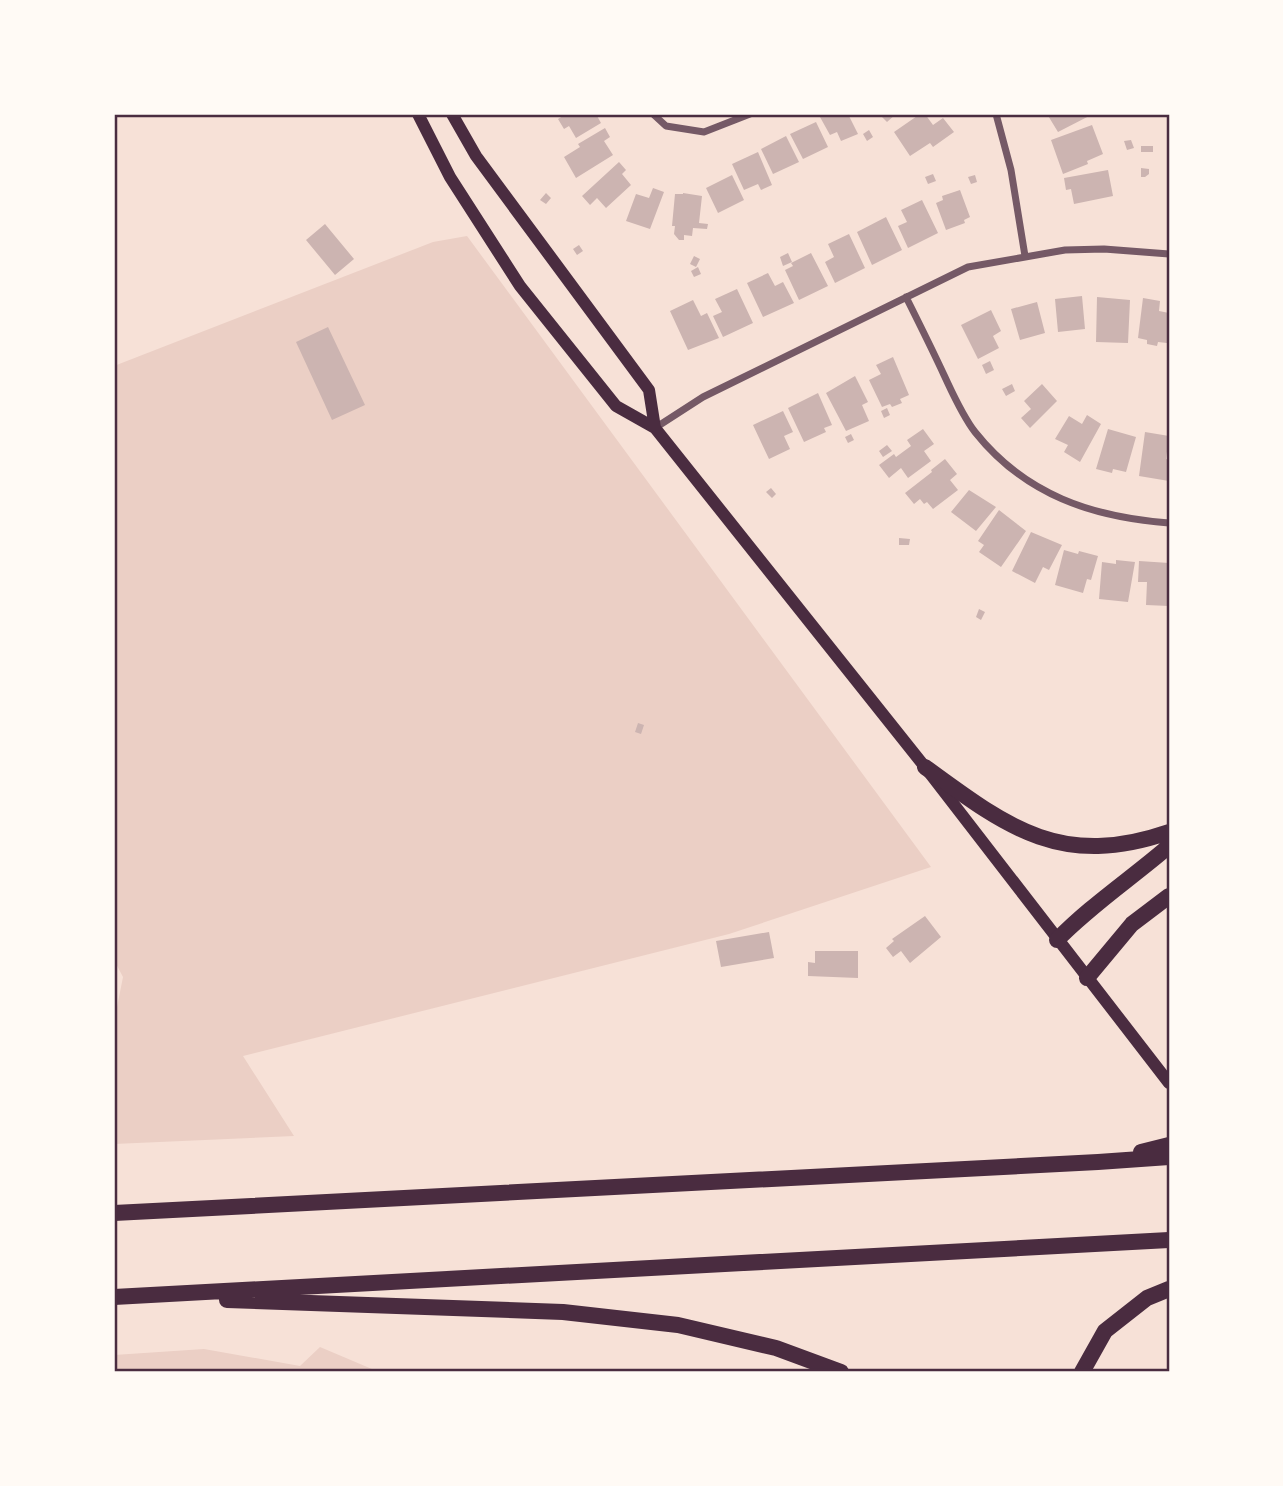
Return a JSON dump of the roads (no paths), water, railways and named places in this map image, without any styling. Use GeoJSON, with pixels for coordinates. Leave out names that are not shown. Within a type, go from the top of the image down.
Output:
{"type":"FeatureCollection","features":[{"type":"Feature","properties":{"kind":"highway"},"geometry":{"type":"LineString","coordinates":[[925,767],[985,811],[1017,829],[1056,842],[1105,847],[1169,832]]}},
{"type":"Feature","properties":{"kind":"highway"},"geometry":{"type":"LineString","coordinates":[[1057,940],[1073,923],[1169,846]]}},
{"type":"Feature","properties":{"kind":"highway"},"geometry":{"type":"LineString","coordinates":[[1087,978],[1132,924],[1169,896]]}},
{"type":"Feature","properties":{"kind":"highway"},"geometry":{"type":"LineString","coordinates":[[1098,1163],[1169,1145]]}},
{"type":"Feature","properties":{"kind":"highway"},"geometry":{"type":"LineString","coordinates":[[114,1213],[1098,1163],[1169,1157]]}},
{"type":"Feature","properties":{"kind":"highway"},"geometry":{"type":"LineString","coordinates":[[119,1296],[1162,1240]]}},
{"type":"Feature","properties":{"kind":"highway"},"geometry":{"type":"LineString","coordinates":[[1082,1372],[1105,1331],[1147,1298],[1169,1289]]}},
{"type":"Feature","properties":{"kind":"highway"},"geometry":{"type":"LineString","coordinates":[[119,1296],[563,1312],[678,1325],[776,1348],[841,1372]]}},
{"type":"Feature","properties":{"kind":"main road"},"geometry":{"type":"LineString","coordinates":[[418,114],[450,177],[520,286],[616,406],[655,428],[925,767],[1169,1083]]}},
{"type":"Feature","properties":{"kind":"main road"},"geometry":{"type":"LineString","coordinates":[[452,114],[476,156],[649,390],[655,428]]}},
{"type":"Feature","properties":{"kind":"street"},"geometry":{"type":"LineString","coordinates":[[653,114],[666,126],[704,132],[750,114]]}},
{"type":"Feature","properties":{"kind":"street"},"geometry":{"type":"LineString","coordinates":[[996,114],[1011,170],[1025,256]]}},
{"type":"Feature","properties":{"kind":"street"},"geometry":{"type":"LineString","coordinates":[[655,428],[703,397],[968,267],[1065,250],[1169,254]]}},
{"type":"Feature","properties":{"kind":"street"},"geometry":{"type":"LineString","coordinates":[[906,297],[959,405],[975,431],[994,452],[1036,486],[1084,508],[1111,516],[1169,523]]}}]}
